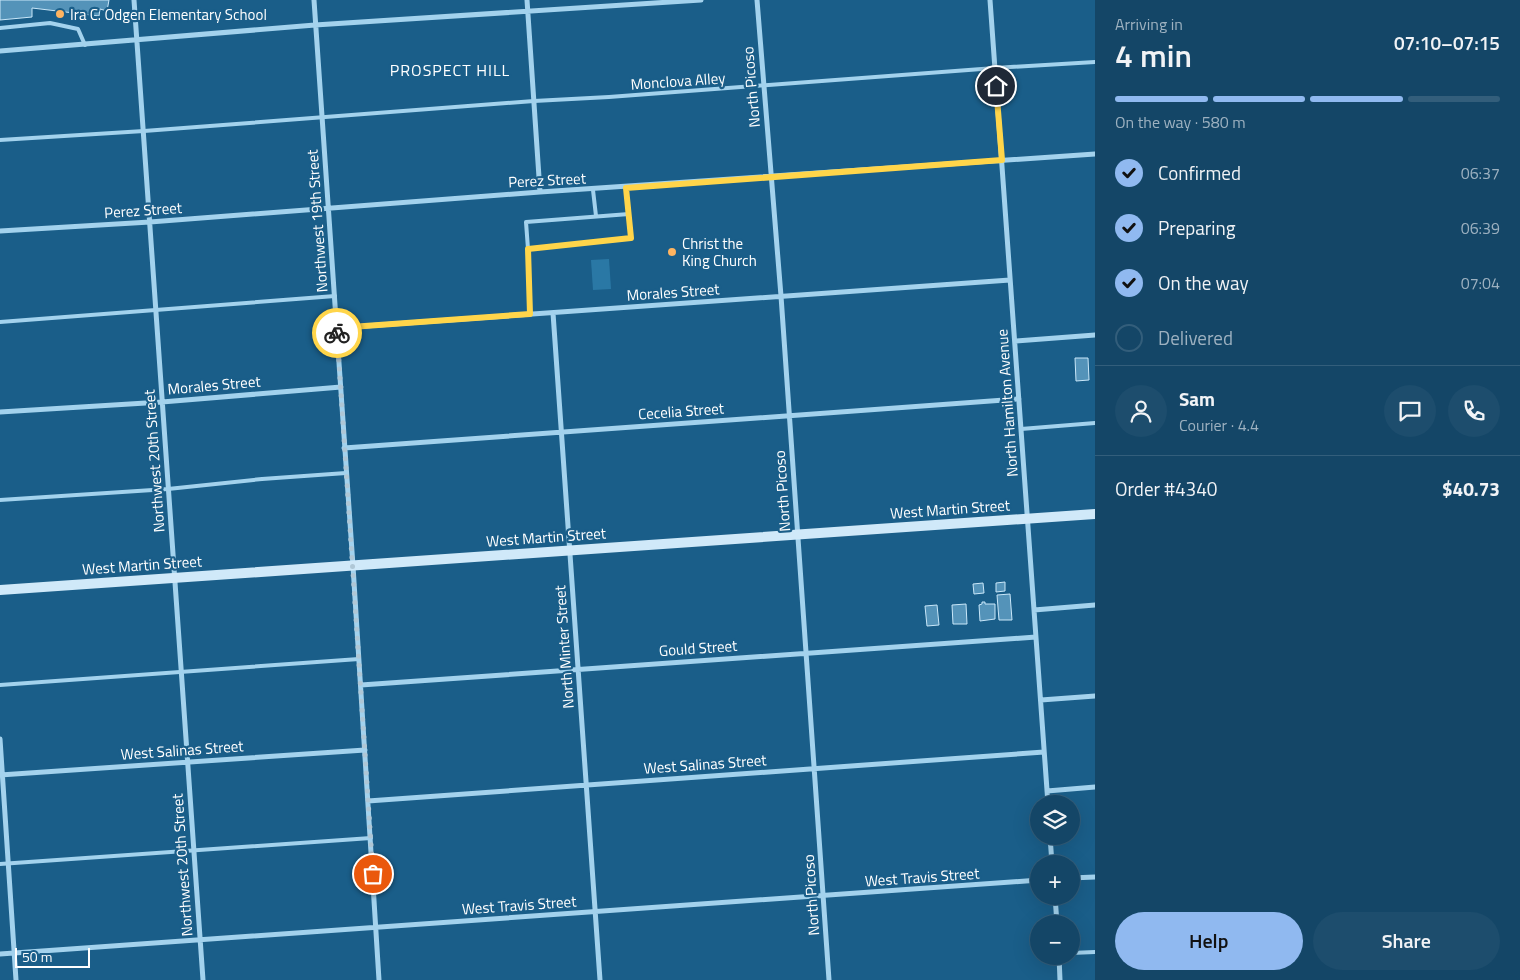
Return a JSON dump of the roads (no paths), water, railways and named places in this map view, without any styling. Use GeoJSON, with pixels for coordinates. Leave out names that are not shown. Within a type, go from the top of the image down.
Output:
{"type":"FeatureCollection","features":[{"type":"Feature","properties":{"kind":"main road","name":"West Martin Street"},"geometry":{"type":"LineString","coordinates":[[0,590],[1095,514]]}},
{"type":"Feature","properties":{"kind":"street","name":"Northwest 20th Street"},"geometry":{"type":"LineString","coordinates":[[134,0],[203,980]]}},
{"type":"Feature","properties":{"kind":"street","name":"Northwest 19th Street"},"geometry":{"type":"LineString","coordinates":[[314,0],[361,685],[379,980]]}},
{"type":"Feature","properties":{"kind":"street"},"geometry":{"type":"LineString","coordinates":[[527,0],[540,192]]}},
{"type":"Feature","properties":{"kind":"street"},"geometry":{"type":"LineString","coordinates":[[0,51],[316,25],[701,0]]}},
{"type":"Feature","properties":{"kind":"street","name":"North Picoso"},"geometry":{"type":"LineString","coordinates":[[757,0],[798,535],[829,980]]}},
{"type":"Feature","properties":{"kind":"street","name":"North Hamilton Avenue"},"geometry":{"type":"LineString","coordinates":[[990,0],[1047,795]]}},
{"type":"Feature","properties":{"kind":"street","name":"Perez Street"},"geometry":{"type":"LineString","coordinates":[[0,231],[150,222],[540,192],[626,188],[1095,154]]}},
{"type":"Feature","properties":{"kind":"street","name":"Morales Street"},"geometry":{"type":"LineString","coordinates":[[337,328],[1010,280]]}},
{"type":"Feature","properties":{"kind":"street","name":"North Minter Street"},"geometry":{"type":"LineString","coordinates":[[553,313],[600,980]]}},
{"type":"Feature","properties":{"kind":"street"},"geometry":{"type":"LineString","coordinates":[[1015,341],[1095,335]]}},
{"type":"Feature","properties":{"kind":"street","name":"Morales Street"},"geometry":{"type":"LineString","coordinates":[[0,412],[162,402],[341,387]]}},
{"type":"Feature","properties":{"kind":"street","name":"Cecelia Street"},"geometry":{"type":"LineString","coordinates":[[344,448],[1019,399]]}},
{"type":"Feature","properties":{"kind":"street"},"geometry":{"type":"LineString","coordinates":[[1034,610],[1095,606]]}},
{"type":"Feature","properties":{"kind":"street","name":"Gould Street"},"geometry":{"type":"LineString","coordinates":[[361,685],[1036,636]]}},
{"type":"Feature","properties":{"kind":"street"},"geometry":{"type":"LineString","coordinates":[[1040,700],[1095,696]]}},
{"type":"Feature","properties":{"kind":"street"},"geometry":{"type":"LineString","coordinates":[[0,739],[16,980]]}},
{"type":"Feature","properties":{"kind":"street","name":"West Salinas Street"},"geometry":{"type":"LineString","coordinates":[[1,774],[365,750]]}},
{"type":"Feature","properties":{"kind":"street","name":"West Salinas Street"},"geometry":{"type":"LineString","coordinates":[[368,801],[1044,752]]}},
{"type":"Feature","properties":{"kind":"street"},"geometry":{"type":"LineString","coordinates":[[1047,791],[1095,787]]}},
{"type":"Feature","properties":{"kind":"street"},"geometry":{"type":"LineString","coordinates":[[1080,878],[1095,877]]}},
{"type":"Feature","properties":{"kind":"street","name":"West Travis Street"},"geometry":{"type":"LineString","coordinates":[[0,954],[824,897],[1030,881]]}},
{"type":"Feature","properties":{"kind":"street"},"geometry":{"type":"LineString","coordinates":[[1059,965],[1060,980]]}},
{"type":"Feature","properties":{"kind":"lane"},"geometry":{"type":"LineString","coordinates":[[0,28],[50,23],[78,29],[85,45]]}},
{"type":"Feature","properties":{"kind":"lane","name":"Monclova Alley"},"geometry":{"type":"LineString","coordinates":[[0,140],[144,132],[322,116],[1095,62]]}},
{"type":"Feature","properties":{"kind":"lane"},"geometry":{"type":"LineString","coordinates":[[528,249],[631,238],[626,188]]}},
{"type":"Feature","properties":{"kind":"lane"},"geometry":{"type":"LineString","coordinates":[[593,190],[596,216]]}},
{"type":"Feature","properties":{"kind":"lane"},"geometry":{"type":"LineString","coordinates":[[530,314],[526,222],[629,214]]}},
{"type":"Feature","properties":{"kind":"lane"},"geometry":{"type":"LineString","coordinates":[[0,322],[335,296]]}},
{"type":"Feature","properties":{"kind":"lane"},"geometry":{"type":"LineString","coordinates":[[1021,428],[1095,423]]}},
{"type":"Feature","properties":{"kind":"lane"},"geometry":{"type":"LineString","coordinates":[[0,500],[168,489],[262,479],[346,473]]}},
{"type":"Feature","properties":{"kind":"lane"},"geometry":{"type":"LineString","coordinates":[[0,685],[359,659]]}},
{"type":"Feature","properties":{"kind":"lane"},"geometry":{"type":"LineString","coordinates":[[0,864],[193,852],[371,838]]}},
{"type":"Feature","properties":{"kind":"lane"},"geometry":{"type":"LineString","coordinates":[[1080,953],[1095,952]]}},
{"type":"Feature","properties":{"kind":"place","name":"Ira C. Odgen Elementary School"},"geometry":{"type":"Point","coordinates":[60,14]}},
{"type":"Feature","properties":{"kind":"place","name":"Christ the King Church"},"geometry":{"type":"Point","coordinates":[672,252]}},
{"type":"Feature","properties":{"kind":"district","name":"PROSPECT HILL"},"geometry":{"type":"Point","coordinates":[450,70]}}]}
